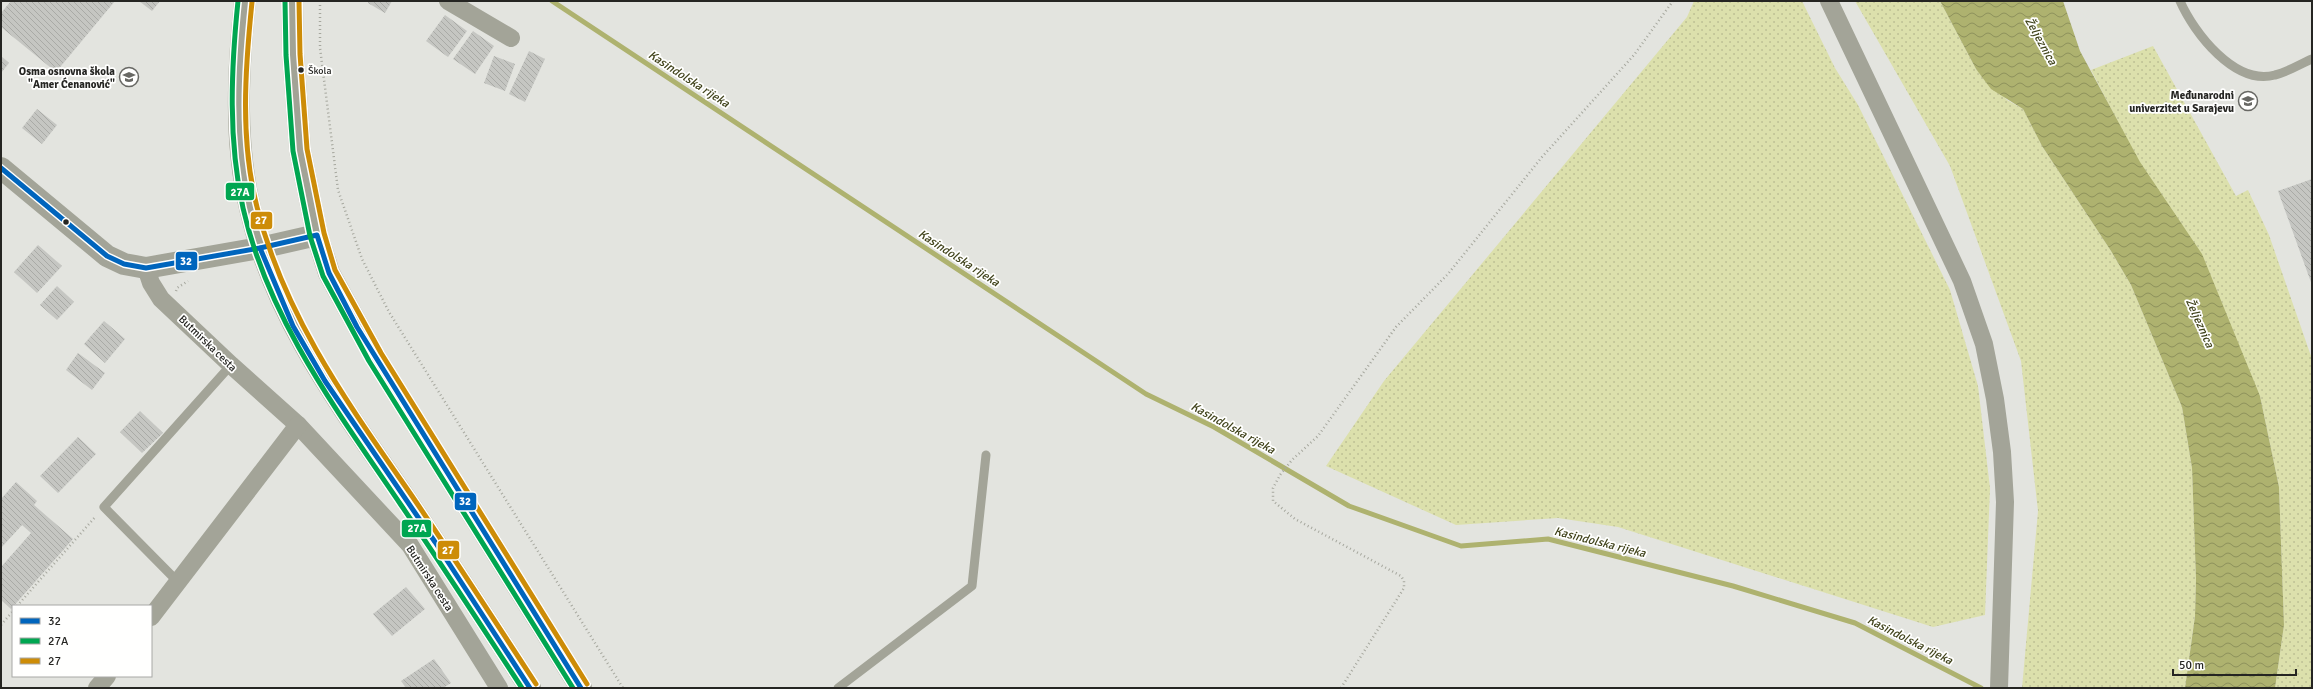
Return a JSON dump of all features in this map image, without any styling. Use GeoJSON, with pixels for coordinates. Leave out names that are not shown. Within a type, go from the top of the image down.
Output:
{"type":"FeatureCollection","features":[{"type":"Feature","properties":{"kind":"main road"},"geometry":{"type":"LineString","coordinates":[[245,1],[241,41],[239,106],[244,170],[249,207],[260,248],[293,326],[325,381],[435,542],[530,688]]}},
{"type":"Feature","properties":{"kind":"main road"},"geometry":{"type":"LineString","coordinates":[[292,1],[292,33],[299,135],[317,235],[329,273],[357,327],[581,688]]}},
{"type":"Feature","properties":{"kind":"street"},"geometry":{"type":"LineString","coordinates":[[448,1],[511,38]]}},
{"type":"Feature","properties":{"kind":"street"},"geometry":{"type":"LineString","coordinates":[[1829,1],[1962,281],[1984,344],[1995,399],[2004,488],[2004,553],[1999,688]]}},
{"type":"Feature","properties":{"kind":"street"},"geometry":{"type":"LineString","coordinates":[[1,168],[107,256],[124,264],[146,268],[260,248],[317,235]]}},
{"type":"Feature","properties":{"kind":"street","name":"Butmirska cesta"},"geometry":{"type":"LineString","coordinates":[[146,268],[151,283],[161,299],[298,426],[410,545],[499,688]]}},
{"type":"Feature","properties":{"kind":"street"},"geometry":{"type":"LineString","coordinates":[[152,616],[298,426]]}},
{"type":"Feature","properties":{"kind":"street"},"geometry":{"type":"LineString","coordinates":[[97,688],[105,677]]}},
{"type":"Feature","properties":{"kind":"lane"},"geometry":{"type":"LineString","coordinates":[[2180,1],[2203,40],[2232,66],[2256,76],[2274,76],[2312,60]]}},
{"type":"Feature","properties":{"kind":"lane"},"geometry":{"type":"LineString","coordinates":[[178,582],[104,507],[231,365]]}},
{"type":"Feature","properties":{"kind":"lane"},"geometry":{"type":"LineString","coordinates":[[838,688],[972,586],[986,455]]}},
{"type":"Feature","properties":{"kind":"path"},"geometry":{"type":"LineString","coordinates":[[320,1],[320,48],[338,190],[362,259],[389,312],[623,688]]}},
{"type":"Feature","properties":{"kind":"path"},"geometry":{"type":"LineString","coordinates":[[1341,688],[1404,588],[1404,581],[1401,576],[1294,519],[1272,501],[1273,488],[1280,475],[1292,460],[1318,436],[1396,327],[1448,274],[1542,157],[1634,55],[1673,1]]}},
{"type":"Feature","properties":{"kind":"path"},"geometry":{"type":"LineString","coordinates":[[174,297],[177,288],[189,280]]}},
{"type":"Feature","properties":{"kind":"path"},"geometry":{"type":"LineString","coordinates":[[18,605],[104,507]]}},
{"type":"Feature","properties":{"kind":"path"},"geometry":{"type":"LineString","coordinates":[[1,624],[12,612]]}},
{"type":"Feature","properties":{"kind":"shaded area"},"geometry":{"type":"Polygon","coordinates":[[[1694,1],[1802,1],[1835,68],[1858,105],[1950,290],[1978,386],[1990,488],[1985,615],[1933,627],[1618,527],[1558,518],[1456,525],[1326,466],[1384,381],[1687,17],[1694,1]]]}},
{"type":"Feature","properties":{"kind":"shaded area"},"geometry":{"type":"Polygon","coordinates":[[[1855,1],[1940,1],[1976,69],[2007,100],[2023,109],[2042,146],[2111,251],[2131,285],[2182,407],[2192,468],[2196,579],[2195,615],[2185,688],[2022,688],[2038,511],[2021,361],[1950,166],[1855,1]]]}},
{"type":"Feature","properties":{"kind":"shaded area"},"geometry":{"type":"Polygon","coordinates":[[[2153,46],[2236,196],[2248,190],[2269,235],[2312,359],[2312,688],[2275,688],[2284,625],[2279,487],[2260,396],[2091,70],[2153,46]]]}},
{"type":"Feature","properties":{"kind":"water","name":"Željeznica"},"geometry":{"type":"Polygon","coordinates":[[[1940,1],[2063,1],[2080,51],[2140,162],[2202,254],[2260,396],[2279,487],[2284,625],[2275,688],[2185,688],[2195,616],[2196,579],[2192,468],[2182,407],[2131,285],[2111,251],[2042,146],[2023,109],[1991,89],[1976,69],[1940,1]]]}},
{"type":"Feature","properties":{"kind":"building"},"geometry":{"type":"Polygon","coordinates":[[[11,1],[115,1],[56,72],[1,27],[1,13],[11,1]]]}},
{"type":"Feature","properties":{"kind":"building"},"geometry":{"type":"Polygon","coordinates":[[[139,1],[160,1],[152,11],[139,1]]]}},
{"type":"Feature","properties":{"kind":"building"},"geometry":{"type":"Polygon","coordinates":[[[369,1],[392,1],[385,13],[368,3],[369,1]]]}},
{"type":"Feature","properties":{"kind":"building"},"geometry":{"type":"Polygon","coordinates":[[[445,15],[467,31],[448,57],[426,41],[445,15]]]}},
{"type":"Feature","properties":{"kind":"building"},"geometry":{"type":"Polygon","coordinates":[[[473,31],[494,46],[475,74],[453,59],[473,31]]]}},
{"type":"Feature","properties":{"kind":"building"},"geometry":{"type":"Polygon","coordinates":[[[529,51],[545,59],[525,102],[509,94],[529,51]]]}},
{"type":"Feature","properties":{"kind":"building"},"geometry":{"type":"Polygon","coordinates":[[[1,56],[9,63],[1,73],[1,56]]]}},
{"type":"Feature","properties":{"kind":"building"},"geometry":{"type":"Polygon","coordinates":[[[494,56],[515,64],[505,91],[484,83],[494,56]]]}},
{"type":"Feature","properties":{"kind":"building"},"geometry":{"type":"Polygon","coordinates":[[[37,109],[57,125],[42,144],[22,128],[37,109]]]}},
{"type":"Feature","properties":{"kind":"building"},"geometry":{"type":"Polygon","coordinates":[[[2312,179],[2312,285],[2278,191],[2312,179]]]}},
{"type":"Feature","properties":{"kind":"building"},"geometry":{"type":"Polygon","coordinates":[[[38,245],[62,266],[37,293],[14,272],[38,245]]]}},
{"type":"Feature","properties":{"kind":"building"},"geometry":{"type":"Polygon","coordinates":[[[57,286],[74,302],[57,320],[40,305],[57,286]]]}},
{"type":"Feature","properties":{"kind":"building"},"geometry":{"type":"Polygon","coordinates":[[[104,321],[125,339],[105,363],[84,344],[104,321]]]}},
{"type":"Feature","properties":{"kind":"building"},"geometry":{"type":"Polygon","coordinates":[[[78,353],[105,373],[92,390],[66,370],[78,353]]]}},
{"type":"Feature","properties":{"kind":"building"},"geometry":{"type":"Polygon","coordinates":[[[140,411],[163,433],[142,453],[120,432],[140,411]]]}},
{"type":"Feature","properties":{"kind":"building"},"geometry":{"type":"Polygon","coordinates":[[[78,437],[96,454],[58,493],[40,476],[78,437]]]}},
{"type":"Feature","properties":{"kind":"building"},"geometry":{"type":"Polygon","coordinates":[[[16,482],[37,501],[34,505],[73,539],[15,605],[12,605],[11,609],[1,600],[1,567],[31,533],[22,525],[1,548],[1,499],[16,482]]]}},
{"type":"Feature","properties":{"kind":"building"},"geometry":{"type":"Polygon","coordinates":[[[406,587],[425,609],[392,636],[373,614],[406,587]]]}},
{"type":"Feature","properties":{"kind":"building"},"geometry":{"type":"Polygon","coordinates":[[[434,659],[451,683],[443,688],[406,688],[401,681],[434,659]]]}},
{"type":"Feature","properties":{"kind":"waterway","name":"Kasindolska rijeka"},"geometry":{"type":"LineString","coordinates":[[552,1],[1146,394],[1214,427],[1349,506],[1461,546],[1548,539],[1733,586],[1855,623],[1981,688]]}},
{"type":"Feature","properties":{"kind":"transit line","name":"27A"},"geometry":{"type":"LineString","coordinates":[[238,1],[232,105],[235,157],[243,208],[254,249],[269,288],[287,326],[330,399],[432,550],[522,688]]}},
{"type":"Feature","properties":{"kind":"transit line","name":"27A"},"geometry":{"type":"LineString","coordinates":[[285,1],[286,55],[293,151],[310,236],[323,276],[369,361],[573,688]]}},
{"type":"Feature","properties":{"kind":"transit line","name":"27"},"geometry":{"type":"LineString","coordinates":[[299,1],[300,54],[307,149],[324,233],[335,270],[381,353],[587,684]]}},
{"type":"Feature","properties":{"kind":"transit line","name":"27"},"geometry":{"type":"LineString","coordinates":[[252,2],[246,79],[246,131],[248,156],[257,207],[269,247],[284,285],[301,322],[342,393],[536,684]]}},
{"type":"Feature","properties":{"kind":"transit line","name":"32"},"geometry":{"type":"LineString","coordinates":[[1,168],[107,256],[124,264],[146,268],[260,248],[317,235],[329,273],[357,327],[581,688]]}},
{"type":"Feature","properties":{"kind":"transit line","name":"32"},"geometry":{"type":"LineString","coordinates":[[260,248],[293,326],[325,381],[435,542],[530,688]]}},
{"type":"Feature","properties":{"kind":"place","name":"Škola"},"geometry":{"type":"Point","coordinates":[301,70]}},
{"type":"Feature","properties":{"kind":"place","name":"Osma osnovna škola \"Amer Ćenanović\""},"geometry":{"type":"Point","coordinates":[129,77]}},
{"type":"Feature","properties":{"kind":"place","name":"Međunarodni univerzitet u Sarajevu"},"geometry":{"type":"Point","coordinates":[2248,101]}}]}
